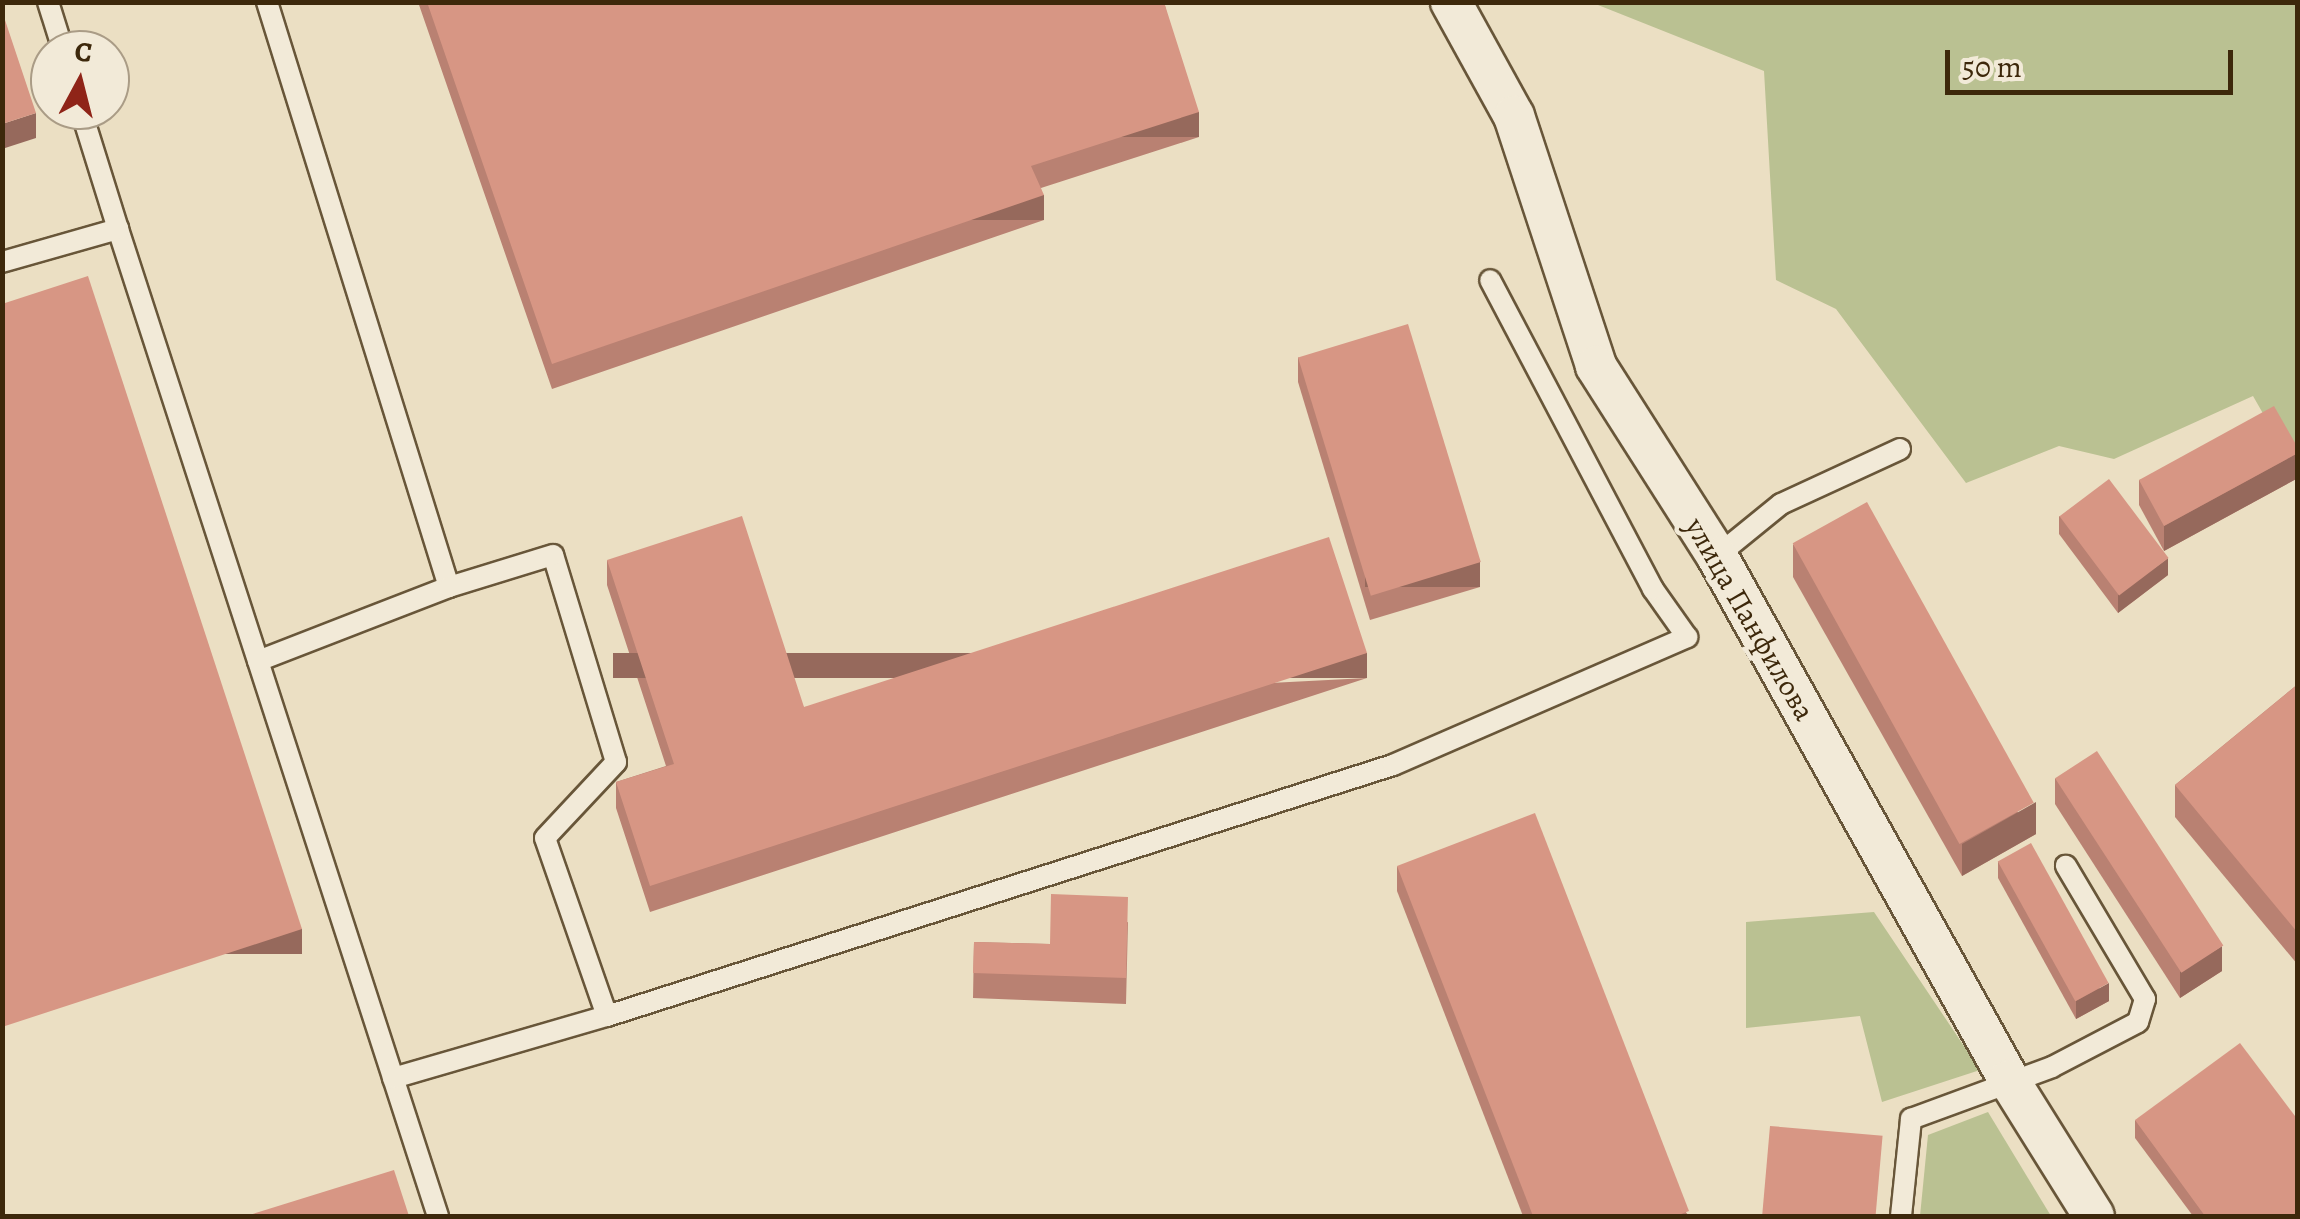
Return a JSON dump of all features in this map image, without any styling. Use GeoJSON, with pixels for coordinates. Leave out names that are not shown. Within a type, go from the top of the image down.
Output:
{"type":"FeatureCollection","features":[{"type":"Feature","properties":{"kind":"street","name":"улица Панфилова"},"geometry":{"type":"LineString","coordinates":[[1451,2],[1514,116],[1596,366],[1717,556],[2009,1080],[2094,1216]]}},
{"type":"Feature","properties":{"kind":"lane"},"geometry":{"type":"LineString","coordinates":[[48,2],[57,30]]}},
{"type":"Feature","properties":{"kind":"lane"},"geometry":{"type":"LineString","coordinates":[[268,2],[449,587]]}},
{"type":"Feature","properties":{"kind":"lane"},"geometry":{"type":"LineString","coordinates":[[87,130],[438,1216]]}},
{"type":"Feature","properties":{"kind":"lane"},"geometry":{"type":"LineString","coordinates":[[2,262],[118,229]]}},
{"type":"Feature","properties":{"kind":"lane"},"geometry":{"type":"LineString","coordinates":[[393,1078],[607,1016],[1393,764],[1687,637],[1653,589],[1490,280]]}},
{"type":"Feature","properties":{"kind":"lane"},"geometry":{"type":"LineString","coordinates":[[1717,556],[1781,504],[1900,449]]}},
{"type":"Feature","properties":{"kind":"lane"},"geometry":{"type":"LineString","coordinates":[[258,662],[449,587],[553,554],[616,762],[545,838],[607,1016]]}},
{"type":"Feature","properties":{"kind":"lane"},"geometry":{"type":"LineString","coordinates":[[1901,1216],[1911,1119],[2052,1067],[2138,1022],[2146,999],[2066,866]]}},
{"type":"Feature","properties":{"kind":"green space"},"geometry":{"type":"Polygon","coordinates":[[[1593,3],[2297,3],[2297,473],[2253,396],[2114,459],[2059,446],[1966,483],[1836,309],[1776,280],[1764,71],[1593,3]]]}},
{"type":"Feature","properties":{"kind":"green space"},"geometry":{"type":"Polygon","coordinates":[[[1874,912],[1980,1070],[1882,1102],[1860,1016],[1746,1028],[1746,922],[1874,912]]]}},
{"type":"Feature","properties":{"kind":"green space"},"geometry":{"type":"Polygon","coordinates":[[[1988,1112],[2051,1216],[1920,1216],[1928,1135],[1988,1112]]]}},
{"type":"Feature","properties":{"kind":"building"},"geometry":{"type":"Polygon","coordinates":[[[427,2],[1164,2],[1199,112],[1031,166],[1044,195],[552,364],[427,2]]]}},
{"type":"Feature","properties":{"kind":"building"},"geometry":{"type":"Polygon","coordinates":[[[2,11],[30,95],[30,115],[2,124],[2,11]]]}},
{"type":"Feature","properties":{"kind":"building"},"geometry":{"type":"Polygon","coordinates":[[[88,276],[302,929],[2,1027],[2,304],[88,276]]]}},
{"type":"Feature","properties":{"kind":"building"},"geometry":{"type":"Polygon","coordinates":[[[1408,324],[1481,562],[1371,596],[1298,358],[1408,324]]]}},
{"type":"Feature","properties":{"kind":"building"},"geometry":{"type":"Polygon","coordinates":[[[2274,406],[2298,453],[2164,526],[2139,480],[2274,406]]]}},
{"type":"Feature","properties":{"kind":"building"},"geometry":{"type":"Polygon","coordinates":[[[2109,479],[2169,558],[2119,595],[2059,516],[2109,479]]]}},
{"type":"Feature","properties":{"kind":"building"},"geometry":{"type":"Polygon","coordinates":[[[1867,502],[2034,803],[1959,844],[1793,543],[1867,502]]]}},
{"type":"Feature","properties":{"kind":"building"},"geometry":{"type":"Polygon","coordinates":[[[742,516],[804,707],[1329,537],[1367,653],[650,886],[616,782],[674,764],[607,560],[742,516]]]}},
{"type":"Feature","properties":{"kind":"building"},"geometry":{"type":"Polygon","coordinates":[[[2298,684],[2298,933],[2175,785],[2298,684]]]}},
{"type":"Feature","properties":{"kind":"building"},"geometry":{"type":"Polygon","coordinates":[[[2097,751],[2223,946],[2181,973],[2055,778],[2097,751]]]}},
{"type":"Feature","properties":{"kind":"building"},"geometry":{"type":"Polygon","coordinates":[[[1535,813],[1689,1211],[1676,1216],[1533,1216],[1397,866],[1535,813]]]}},
{"type":"Feature","properties":{"kind":"building"},"geometry":{"type":"Polygon","coordinates":[[[2031,843],[2109,983],[2075,1001],[1998,861],[2031,843]]]}},
{"type":"Feature","properties":{"kind":"building"},"geometry":{"type":"Polygon","coordinates":[[[1051,894],[1128,897],[1126,978],[973,973],[974,942],[1050,944],[1051,894]]]}},
{"type":"Feature","properties":{"kind":"building"},"geometry":{"type":"Polygon","coordinates":[[[2240,1043],[2298,1120],[2298,1216],[2205,1216],[2135,1120],[2240,1043]]]}},
{"type":"Feature","properties":{"kind":"building"},"geometry":{"type":"Polygon","coordinates":[[[1770,1126],[1883,1136],[1876,1216],[1762,1216],[1770,1126]]]}},
{"type":"Feature","properties":{"kind":"building"},"geometry":{"type":"Polygon","coordinates":[[[394,1170],[409,1216],[246,1216],[394,1170]]]}}]}
